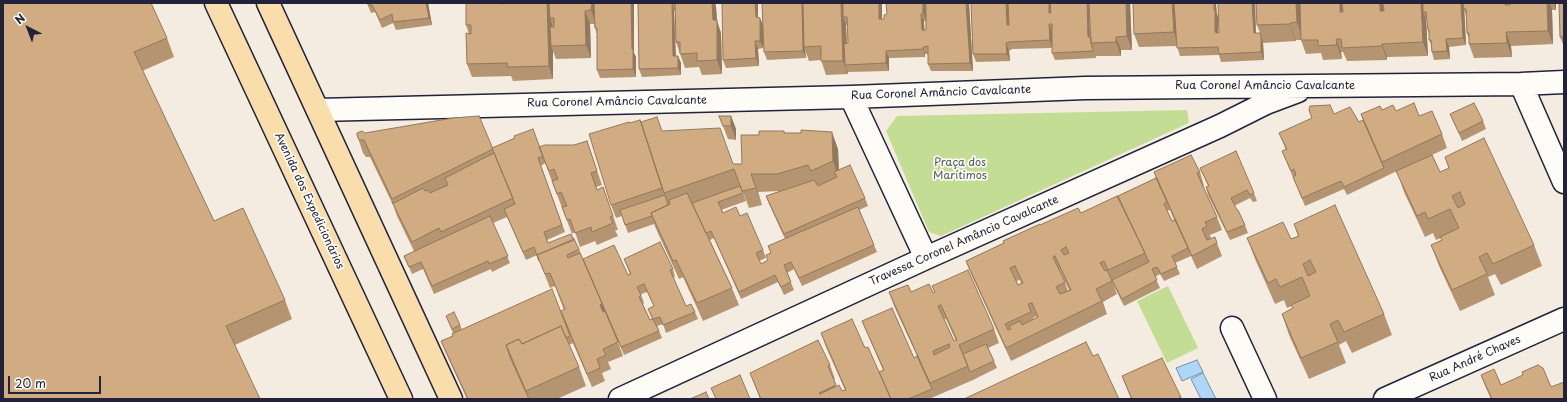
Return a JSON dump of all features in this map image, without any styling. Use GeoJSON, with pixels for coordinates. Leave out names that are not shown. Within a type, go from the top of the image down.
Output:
{"type":"FeatureCollection","features":[{"type":"Feature","properties":{"kind":"main road","name":"Avenida dos Expedicionários"},"geometry":{"type":"LineString","coordinates":[[216,3],[401,399]]}},
{"type":"Feature","properties":{"kind":"main road"},"geometry":{"type":"LineString","coordinates":[[268,3],[451,399]]}},
{"type":"Feature","properties":{"kind":"street","name":"Rua Coronel Amâncio Cavalcante"},"geometry":{"type":"LineString","coordinates":[[318,110],[851,96],[1085,88],[1521,84],[1564,82]]}},
{"type":"Feature","properties":{"kind":"street"},"geometry":{"type":"LineString","coordinates":[[1521,84],[1564,182]]}},
{"type":"Feature","properties":{"kind":"street","name":"Travessa Coronel Amâncio Cavalcante"},"geometry":{"type":"LineString","coordinates":[[620,399],[926,258],[1220,126],[1266,103],[1310,86]]}},
{"type":"Feature","properties":{"kind":"street"},"geometry":{"type":"LineString","coordinates":[[851,96],[926,258]]}},
{"type":"Feature","properties":{"kind":"street","name":"Rua André Chaves"},"geometry":{"type":"LineString","coordinates":[[1385,399],[1564,319]]}},
{"type":"Feature","properties":{"kind":"street"},"geometry":{"type":"LineString","coordinates":[[1232,328],[1265,399]]}},
{"type":"Feature","properties":{"kind":"green space","name":"Praça dos Marítimos"},"geometry":{"type":"Polygon","coordinates":[[[1187,110],[1189,123],[941,236],[929,232],[886,131],[897,116],[1187,110]]]}},
{"type":"Feature","properties":{"kind":"green space"},"geometry":{"type":"Polygon","coordinates":[[[1168,286],[1198,348],[1167,363],[1137,301],[1168,286]]]}},
{"type":"Feature","properties":{"kind":"water"},"geometry":{"type":"Polygon","coordinates":[[[1197,360],[1203,372],[1182,381],[1176,368],[1197,360]]]}},
{"type":"Feature","properties":{"kind":"water"},"geometry":{"type":"Polygon","coordinates":[[[1203,373],[1216,399],[1201,399],[1191,379],[1203,373]]]}},
{"type":"Feature","properties":{"kind":"building"},"geometry":{"type":"Polygon","coordinates":[[[3,3],[151,3],[167,38],[134,52],[214,221],[243,208],[285,300],[226,326],[260,399],[3,399],[3,3]]]}},
{"type":"Feature","properties":{"kind":"building"},"geometry":{"type":"Polygon","coordinates":[[[368,3],[426,3],[429,18],[393,22],[392,14],[380,20],[372,5],[368,5],[368,3]]]}},
{"type":"Feature","properties":{"kind":"building"},"geometry":{"type":"Polygon","coordinates":[[[466,3],[547,3],[549,66],[508,67],[507,63],[467,64],[466,33],[471,34],[471,25],[466,25],[466,3]]]}},
{"type":"Feature","properties":{"kind":"building"},"geometry":{"type":"Polygon","coordinates":[[[549,3],[592,3],[591,10],[585,11],[586,45],[551,46],[550,27],[554,27],[554,18],[550,18],[549,3]]]}},
{"type":"Feature","properties":{"kind":"building"},"geometry":{"type":"Polygon","coordinates":[[[594,3],[631,3],[633,69],[597,70],[597,28],[595,28],[594,3]]]}},
{"type":"Feature","properties":{"kind":"building"},"geometry":{"type":"Polygon","coordinates":[[[638,3],[672,3],[673,56],[678,56],[678,68],[639,69],[638,3]]]}},
{"type":"Feature","properties":{"kind":"building"},"geometry":{"type":"Polygon","coordinates":[[[675,3],[712,3],[713,20],[717,20],[717,60],[697,61],[697,53],[680,54],[680,42],[676,42],[675,3]]]}},
{"type":"Feature","properties":{"kind":"building"},"geometry":{"type":"Polygon","coordinates":[[[722,3],[755,3],[756,17],[760,18],[760,41],[755,41],[756,58],[723,60],[722,3]]]}},
{"type":"Feature","properties":{"kind":"building"},"geometry":{"type":"Polygon","coordinates":[[[762,3],[801,3],[803,51],[764,52],[762,3]]]}},
{"type":"Feature","properties":{"kind":"building"},"geometry":{"type":"Polygon","coordinates":[[[803,3],[841,3],[843,61],[821,61],[821,46],[804,47],[803,3]]]}},
{"type":"Feature","properties":{"kind":"building"},"geometry":{"type":"Polygon","coordinates":[[[843,3],[879,3],[879,19],[884,19],[884,15],[887,14],[886,3],[923,3],[923,13],[921,14],[922,30],[926,30],[926,3],[966,3],[970,63],[928,64],[928,46],[923,47],[923,49],[886,51],[886,63],[845,65],[844,44],[848,43],[847,17],[843,17],[843,3]]]}},
{"type":"Feature","properties":{"kind":"building"},"geometry":{"type":"Polygon","coordinates":[[[971,3],[1006,3],[1007,25],[1009,25],[1008,3],[1049,3],[1049,13],[1051,13],[1050,3],[1087,3],[1088,37],[1091,37],[1093,51],[1052,53],[1052,24],[1049,24],[1050,40],[1009,42],[1006,43],[1007,54],[973,54],[971,3]]]}},
{"type":"Feature","properties":{"kind":"building"},"geometry":{"type":"Polygon","coordinates":[[[1089,3],[1126,3],[1127,36],[1116,37],[1116,42],[1091,43],[1089,3]]]}},
{"type":"Feature","properties":{"kind":"building"},"geometry":{"type":"Polygon","coordinates":[[[1133,3],[1172,3],[1174,32],[1134,34],[1133,3]]]}},
{"type":"Feature","properties":{"kind":"building"},"geometry":{"type":"Polygon","coordinates":[[[1174,3],[1214,3],[1215,32],[1219,33],[1218,3],[1252,3],[1254,33],[1260,33],[1261,52],[1219,54],[1218,47],[1177,48],[1174,3]]]}},
{"type":"Feature","properties":{"kind":"building"},"geometry":{"type":"Polygon","coordinates":[[[1256,3],[1296,3],[1297,22],[1290,24],[1257,25],[1256,3]]]}},
{"type":"Feature","properties":{"kind":"building"},"geometry":{"type":"Polygon","coordinates":[[[1300,3],[1340,3],[1340,12],[1343,12],[1342,3],[1380,3],[1380,11],[1384,11],[1383,3],[1421,3],[1423,42],[1342,48],[1341,39],[1336,39],[1337,45],[1318,46],[1318,40],[1301,40],[1300,3]]]}},
{"type":"Feature","properties":{"kind":"building"},"geometry":{"type":"Polygon","coordinates":[[[1423,3],[1461,3],[1463,38],[1446,39],[1447,51],[1432,52],[1426,12],[1423,12],[1423,3]]]}},
{"type":"Feature","properties":{"kind":"building"},"geometry":{"type":"Polygon","coordinates":[[[1463,3],[1505,3],[1505,5],[1510,5],[1510,3],[1547,3],[1548,31],[1506,32],[1507,43],[1469,44],[1466,9],[1464,9],[1463,3]]]}},
{"type":"Feature","properties":{"kind":"building"},"geometry":{"type":"Polygon","coordinates":[[[1559,3],[1564,3],[1564,37],[1560,37],[1559,3]]]}},
{"type":"Feature","properties":{"kind":"building"},"geometry":{"type":"Polygon","coordinates":[[[1414,103],[1419,116],[1432,111],[1442,134],[1382,162],[1361,114],[1380,106],[1382,110],[1393,105],[1396,111],[1414,103]]]}},
{"type":"Feature","properties":{"kind":"building"},"geometry":{"type":"Polygon","coordinates":[[[1474,103],[1483,121],[1459,133],[1450,114],[1474,103]]]}},
{"type":"Feature","properties":{"kind":"building"},"geometry":{"type":"Polygon","coordinates":[[[1330,105],[1334,114],[1350,107],[1359,122],[1363,120],[1384,168],[1344,187],[1341,181],[1302,198],[1293,177],[1296,175],[1294,169],[1291,171],[1282,151],[1287,149],[1279,133],[1312,118],[1309,110],[1310,106],[1330,105]]]}},
{"type":"Feature","properties":{"kind":"building"},"geometry":{"type":"Polygon","coordinates":[[[479,116],[493,149],[392,199],[364,140],[359,140],[357,135],[357,133],[362,131],[365,133],[453,118],[479,116]]]}},
{"type":"Feature","properties":{"kind":"building"},"geometry":{"type":"Polygon","coordinates":[[[719,116],[731,116],[731,126],[723,126],[719,116]]]}},
{"type":"Feature","properties":{"kind":"building"},"geometry":{"type":"Polygon","coordinates":[[[657,117],[662,131],[720,128],[733,164],[742,164],[741,135],[759,135],[759,131],[784,131],[784,133],[801,133],[801,130],[832,132],[833,161],[811,171],[808,165],[777,174],[751,174],[756,188],[742,191],[734,169],[664,193],[641,122],[657,117]]]}},
{"type":"Feature","properties":{"kind":"building"},"geometry":{"type":"Polygon","coordinates":[[[640,120],[662,188],[611,205],[589,134],[640,120]]]}},
{"type":"Feature","properties":{"kind":"building"},"geometry":{"type":"Polygon","coordinates":[[[533,129],[543,156],[538,158],[562,225],[544,232],[548,243],[571,234],[574,240],[537,255],[539,261],[534,247],[523,252],[504,209],[515,204],[492,148],[515,138],[514,136],[533,129]]]}},
{"type":"Feature","properties":{"kind":"building"},"geometry":{"type":"Polygon","coordinates":[[[1484,138],[1534,245],[1493,264],[1487,253],[1479,257],[1487,274],[1452,290],[1431,245],[1442,240],[1440,237],[1459,228],[1450,209],[1428,219],[1425,212],[1417,216],[1396,171],[1432,155],[1440,172],[1449,168],[1445,157],[1484,138]],[[1460,192],[1452,196],[1458,208],[1465,204],[1460,192]]]}},
{"type":"Feature","properties":{"kind":"building"},"geometry":{"type":"Polygon","coordinates":[[[587,141],[597,171],[591,173],[597,190],[603,187],[613,216],[610,217],[613,223],[592,232],[591,227],[575,233],[570,219],[567,220],[562,207],[567,206],[561,192],[557,194],[552,181],[558,179],[554,169],[549,171],[539,147],[545,145],[574,145],[587,141]]]}},
{"type":"Feature","properties":{"kind":"building"},"geometry":{"type":"Polygon","coordinates":[[[1236,151],[1254,193],[1250,195],[1247,190],[1231,198],[1245,225],[1227,232],[1206,187],[1209,186],[1200,168],[1236,151]]]}},
{"type":"Feature","properties":{"kind":"building"},"geometry":{"type":"Polygon","coordinates":[[[494,153],[513,198],[441,232],[439,228],[412,242],[392,202],[394,203],[423,188],[425,191],[428,190],[430,193],[448,185],[445,178],[494,153]]]}},
{"type":"Feature","properties":{"kind":"building"},"geometry":{"type":"Polygon","coordinates":[[[1191,155],[1200,172],[1197,173],[1217,217],[1205,222],[1207,226],[1202,229],[1207,240],[1215,237],[1217,243],[1192,256],[1154,172],[1191,155]]]}},
{"type":"Feature","properties":{"kind":"building"},"geometry":{"type":"Polygon","coordinates":[[[850,165],[865,198],[784,234],[766,196],[814,180],[818,186],[837,177],[834,172],[850,165]]]}},
{"type":"Feature","properties":{"kind":"building"},"geometry":{"type":"Polygon","coordinates":[[[1156,178],[1167,202],[1164,204],[1172,221],[1175,220],[1188,248],[1172,256],[1177,267],[1161,274],[1157,267],[1152,269],[1157,280],[1122,299],[1112,280],[1149,262],[1118,196],[1156,178]]]}},
{"type":"Feature","properties":{"kind":"building"},"geometry":{"type":"Polygon","coordinates":[[[740,186],[743,193],[718,202],[723,213],[736,207],[740,216],[747,213],[763,250],[756,253],[761,264],[768,260],[766,255],[771,253],[768,246],[858,207],[874,245],[799,278],[791,262],[784,265],[791,282],[781,287],[775,275],[739,292],[711,231],[706,233],[692,203],[740,186]]]}},
{"type":"Feature","properties":{"kind":"building"},"geometry":{"type":"Polygon","coordinates":[[[687,193],[732,288],[697,303],[676,260],[673,261],[651,213],[670,204],[669,200],[687,193]]]}},
{"type":"Feature","properties":{"kind":"building"},"geometry":{"type":"Polygon","coordinates":[[[665,195],[668,205],[651,213],[652,216],[625,225],[620,210],[665,195]]]}},
{"type":"Feature","properties":{"kind":"building"},"geometry":{"type":"Polygon","coordinates":[[[1117,196],[1145,253],[1108,270],[1104,261],[1100,263],[1105,271],[1107,270],[1112,281],[1096,289],[1102,301],[1006,348],[966,261],[1004,243],[1003,241],[1078,208],[1081,213],[1117,196]],[[1066,247],[1061,250],[1064,255],[1069,253],[1066,247]],[[1055,256],[1053,257],[1065,282],[1056,287],[1060,294],[1071,290],[1055,256]],[[1015,266],[1010,268],[1018,285],[1023,283],[1015,266]],[[1032,303],[1028,304],[1031,312],[1005,324],[1008,330],[1011,329],[1009,326],[1020,321],[1022,325],[1038,317],[1032,303]]]}},
{"type":"Feature","properties":{"kind":"building"},"geometry":{"type":"Polygon","coordinates":[[[1335,205],[1384,314],[1344,332],[1338,320],[1330,324],[1338,342],[1301,358],[1282,314],[1293,308],[1291,305],[1310,296],[1302,277],[1280,287],[1276,279],[1268,283],[1247,238],[1283,222],[1291,239],[1299,236],[1294,224],[1335,205]],[[1310,260],[1303,264],[1308,276],[1316,272],[1310,260]]]}},
{"type":"Feature","properties":{"kind":"building"},"geometry":{"type":"Polygon","coordinates":[[[490,216],[508,256],[489,264],[488,261],[432,286],[421,262],[409,267],[404,256],[490,216]]]}},
{"type":"Feature","properties":{"kind":"building"},"geometry":{"type":"Polygon","coordinates":[[[574,239],[579,249],[567,255],[568,258],[580,253],[602,303],[600,305],[603,312],[605,311],[618,342],[603,349],[606,355],[597,359],[600,368],[587,374],[561,311],[565,309],[550,273],[545,274],[537,255],[574,239]]]}},
{"type":"Feature","properties":{"kind":"building"},"geometry":{"type":"Polygon","coordinates":[[[660,242],[673,269],[670,270],[686,306],[691,304],[695,312],[663,325],[660,317],[653,319],[659,331],[621,347],[583,259],[614,245],[628,275],[631,274],[624,259],[660,242]],[[644,284],[637,287],[641,295],[639,297],[650,320],[653,319],[648,309],[654,306],[644,284]]]}},
{"type":"Feature","properties":{"kind":"building"},"geometry":{"type":"Polygon","coordinates":[[[968,270],[994,329],[959,345],[968,366],[930,383],[889,292],[908,285],[911,292],[929,284],[933,293],[935,292],[932,286],[968,270]],[[941,305],[938,306],[954,341],[957,340],[941,305]],[[949,344],[933,351],[934,355],[950,347],[949,344]]]}},
{"type":"Feature","properties":{"kind":"building"},"geometry":{"type":"Polygon","coordinates":[[[552,289],[570,336],[566,338],[561,326],[522,344],[519,339],[506,345],[529,399],[468,399],[441,341],[453,336],[452,334],[454,333],[552,289]]]}},
{"type":"Feature","properties":{"kind":"building"},"geometry":{"type":"Polygon","coordinates":[[[892,308],[914,358],[917,356],[932,389],[908,399],[891,399],[879,372],[884,370],[862,321],[892,308]]]}},
{"type":"Feature","properties":{"kind":"building"},"geometry":{"type":"Polygon","coordinates":[[[454,312],[460,325],[452,329],[446,316],[454,312]]]}},
{"type":"Feature","properties":{"kind":"building"},"geometry":{"type":"Polygon","coordinates":[[[852,319],[865,348],[868,347],[891,399],[761,399],[750,373],[818,340],[830,365],[828,366],[836,385],[819,393],[820,394],[839,385],[842,391],[846,390],[821,333],[852,319]]]}},
{"type":"Feature","properties":{"kind":"building"},"geometry":{"type":"Polygon","coordinates":[[[561,326],[579,367],[526,391],[506,345],[519,339],[522,344],[561,326]]]}},
{"type":"Feature","properties":{"kind":"building"},"geometry":{"type":"Polygon","coordinates":[[[1086,342],[1093,356],[1098,354],[1119,399],[964,399],[1086,342]]]}},
{"type":"Feature","properties":{"kind":"building"},"geometry":{"type":"Polygon","coordinates":[[[986,344],[994,361],[970,372],[963,354],[986,344]]]}},
{"type":"Feature","properties":{"kind":"building"},"geometry":{"type":"Polygon","coordinates":[[[1162,358],[1181,397],[1177,399],[1132,399],[1122,376],[1162,358]]]}},
{"type":"Feature","properties":{"kind":"building"},"geometry":{"type":"Polygon","coordinates":[[[1538,365],[1543,368],[1551,387],[1564,382],[1564,399],[1492,399],[1481,375],[1494,369],[1501,385],[1523,375],[1522,372],[1538,365]]]}},
{"type":"Feature","properties":{"kind":"building"},"geometry":{"type":"Polygon","coordinates":[[[740,375],[750,399],[716,399],[711,388],[740,375]]]}},
{"type":"Feature","properties":{"kind":"building"},"geometry":{"type":"Polygon","coordinates":[[[706,392],[709,399],[690,399],[706,392]]]}}]}
